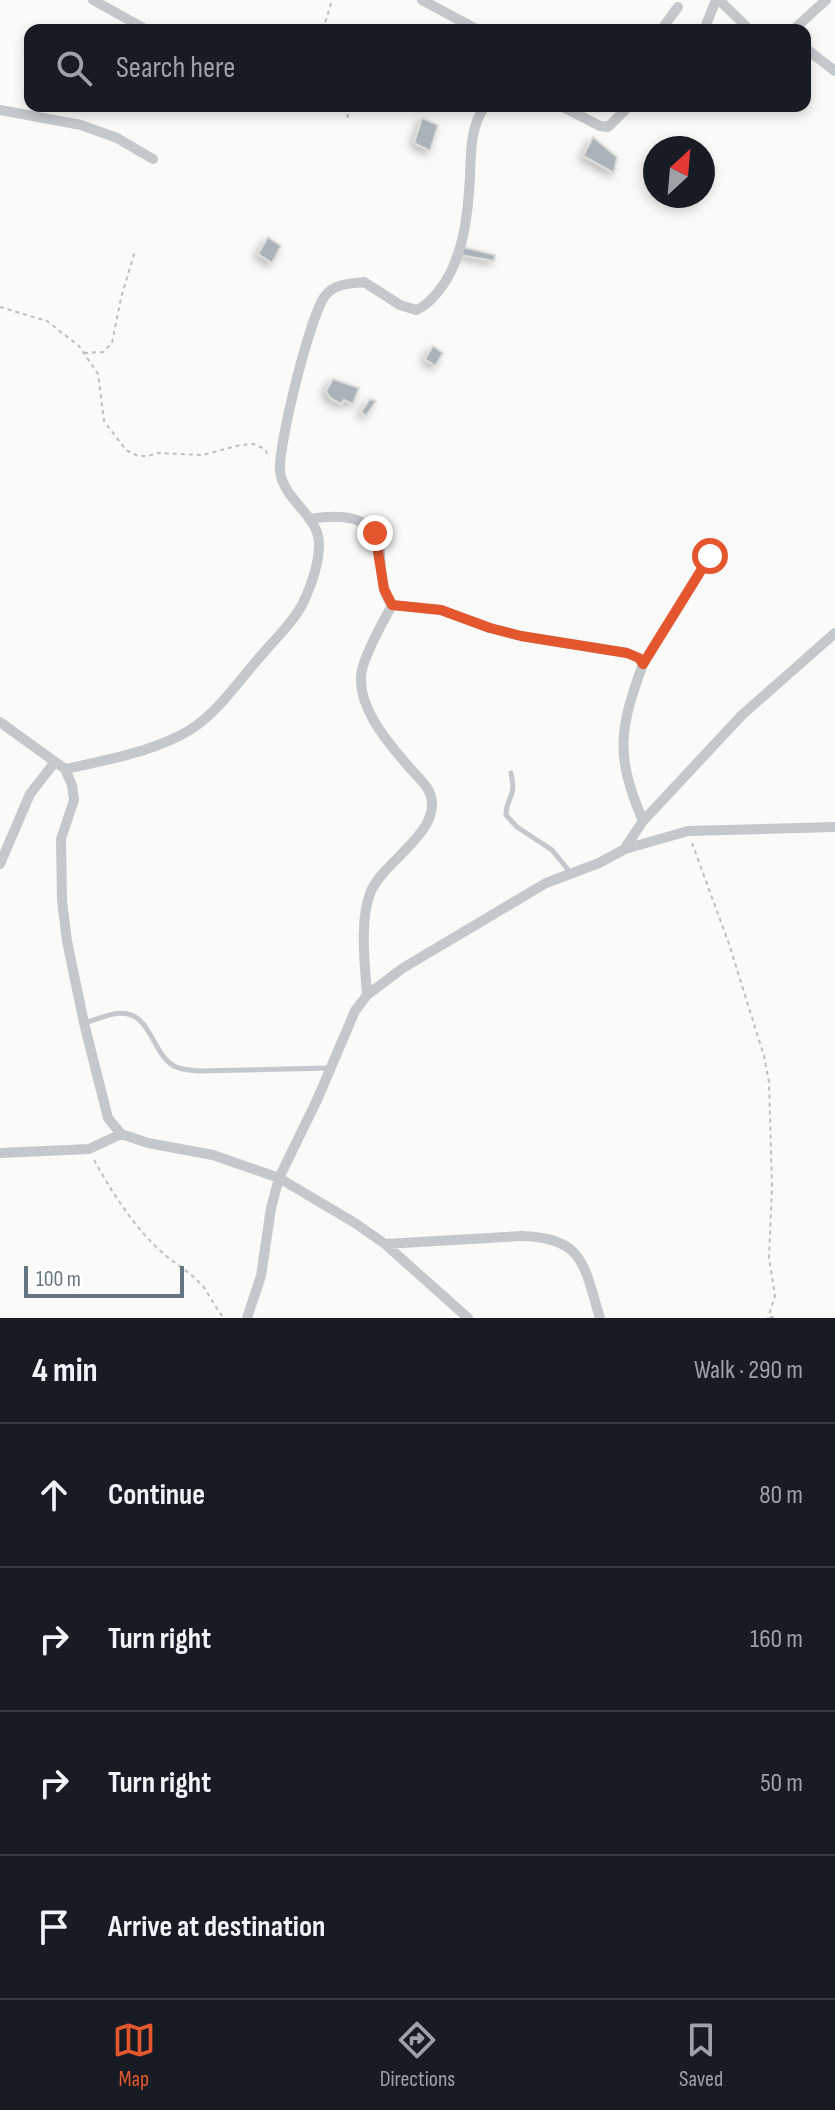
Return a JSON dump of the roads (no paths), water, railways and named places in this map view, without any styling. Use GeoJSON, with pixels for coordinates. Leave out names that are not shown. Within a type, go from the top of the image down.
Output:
{"type":"FeatureCollection","features":[{"type":"Feature","properties":{"kind":"street"},"geometry":{"type":"LineString","coordinates":[[93,0],[136,24]]}},
{"type":"Feature","properties":{"kind":"street"},"geometry":{"type":"LineString","coordinates":[[422,0],[467,24]]}},
{"type":"Feature","properties":{"kind":"street"},"geometry":{"type":"LineString","coordinates":[[707,24],[718,0],[744,24]]}},
{"type":"Feature","properties":{"kind":"street"},"geometry":{"type":"LineString","coordinates":[[800,24],[826,0]]}},
{"type":"Feature","properties":{"kind":"street"},"geometry":{"type":"LineString","coordinates":[[665,24],[678,7]]}},
{"type":"Feature","properties":{"kind":"street"},"geometry":{"type":"LineString","coordinates":[[811,53],[835,71]]}},
{"type":"Feature","properties":{"kind":"street"},"geometry":{"type":"LineString","coordinates":[[0,110],[81,125],[117,138],[153,159]]}},
{"type":"Feature","properties":{"kind":"street"},"geometry":{"type":"LineString","coordinates":[[0,864],[30,794],[60,766],[150,747],[181,735],[207,718],[288,627],[303,604],[319,545],[317,530],[292,498],[280,471],[299,371],[324,296],[337,286],[364,282],[400,305],[416,310],[438,292],[449,276],[465,226],[473,126],[481,112]]}},
{"type":"Feature","properties":{"kind":"street"},"geometry":{"type":"LineString","coordinates":[[573,112],[604,127],[614,123],[624,112]]}},
{"type":"Feature","properties":{"kind":"street"},"geometry":{"type":"LineString","coordinates":[[309,519],[337,516],[352,519],[375,533],[384,589],[392,605]]}},
{"type":"Feature","properties":{"kind":"street"},"geometry":{"type":"LineString","coordinates":[[392,605],[441,610],[521,636],[627,653],[639,658],[643,664],[623,727],[622,758],[630,792],[643,821]]}},
{"type":"Feature","properties":{"kind":"street"},"geometry":{"type":"LineString","coordinates":[[367,995],[364,951],[371,892],[428,822],[433,806],[431,793],[390,744],[360,687],[362,668],[392,605]]}},
{"type":"Feature","properties":{"kind":"street"},"geometry":{"type":"LineString","coordinates":[[625,849],[643,821],[742,715],[835,633]]}},
{"type":"Feature","properties":{"kind":"street"},"geometry":{"type":"LineString","coordinates":[[0,722],[69,775],[74,800],[61,839],[62,901],[84,1023],[108,1118],[121,1134],[148,1143],[213,1155],[279,1178],[385,1244],[468,1318]]}},
{"type":"Feature","properties":{"kind":"street"},"geometry":{"type":"LineString","coordinates":[[247,1318],[261,1276],[271,1208],[279,1178],[355,1011],[367,995],[403,968],[546,883],[625,849],[688,831],[835,827]]}},
{"type":"Feature","properties":{"kind":"street"},"geometry":{"type":"LineString","coordinates":[[0,1153],[89,1149],[121,1134]]}},
{"type":"Feature","properties":{"kind":"street"},"geometry":{"type":"LineString","coordinates":[[385,1244],[521,1236],[561,1242],[575,1251],[584,1267],[600,1318]]}},
{"type":"Feature","properties":{"kind":"lane"},"geometry":{"type":"LineString","coordinates":[[511,773],[514,793],[506,815],[517,827],[552,850],[571,873]]}},
{"type":"Feature","properties":{"kind":"lane"},"geometry":{"type":"LineString","coordinates":[[84,1023],[115,1014],[134,1016],[140,1020],[162,1055],[172,1065],[183,1069],[330,1068]]}}]}
